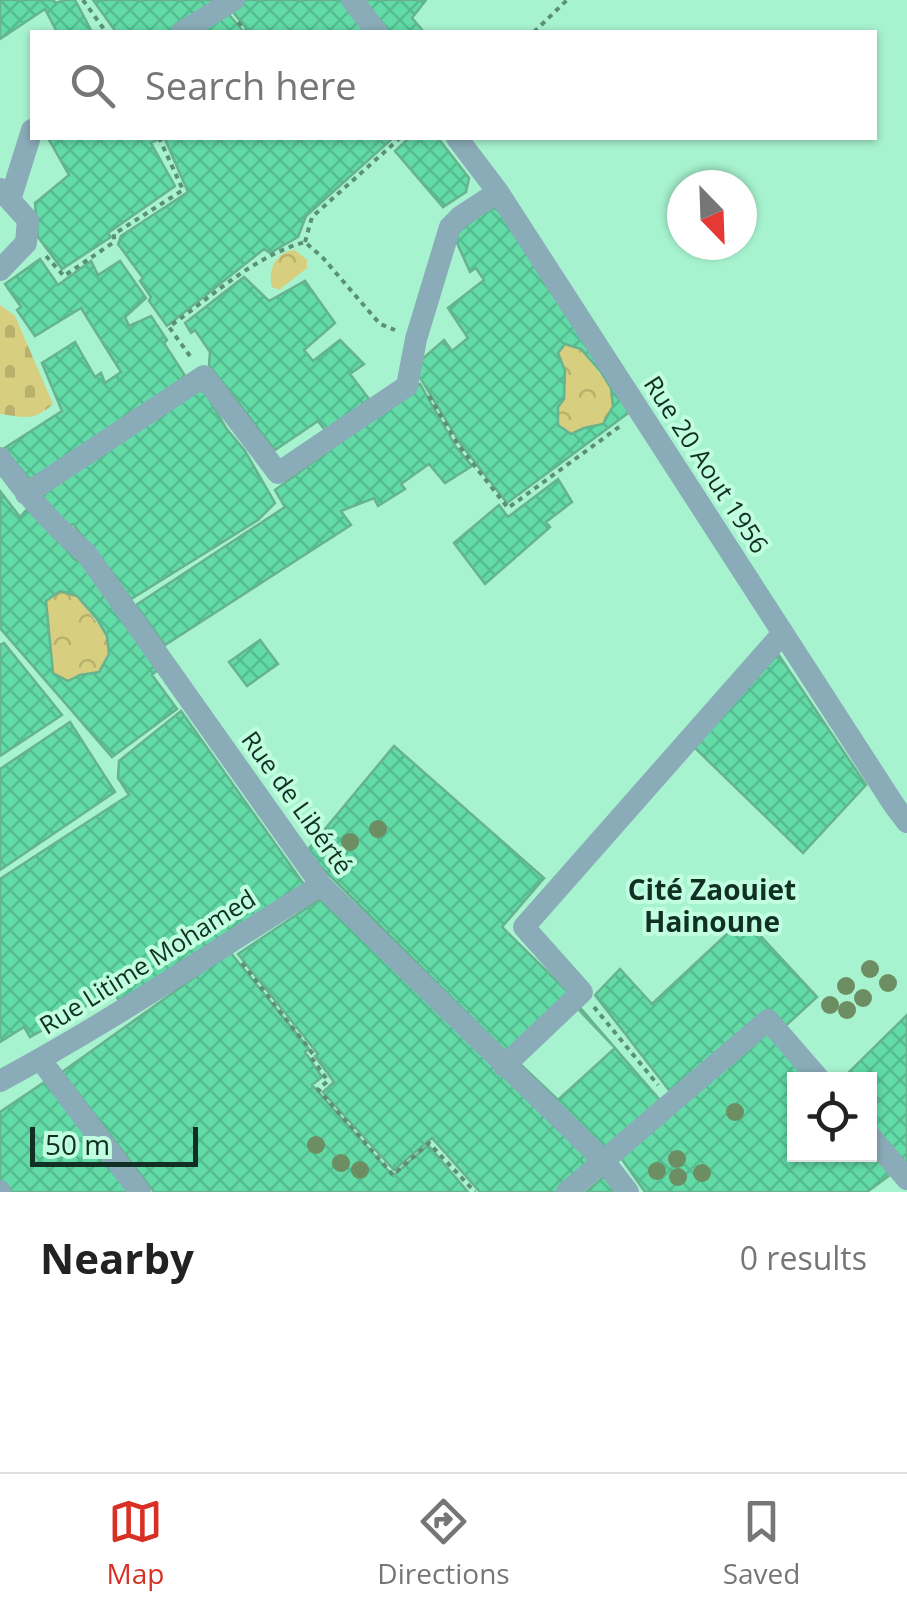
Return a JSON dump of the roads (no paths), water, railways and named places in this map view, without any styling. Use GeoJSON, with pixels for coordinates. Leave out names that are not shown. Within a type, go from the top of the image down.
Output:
{"type":"FeatureCollection","features":[{"type":"Feature","properties":{"kind":"street"},"geometry":{"type":"LineString","coordinates":[[185,30],[234,0]]}},
{"type":"Feature","properties":{"kind":"street"},"geometry":{"type":"LineString","coordinates":[[352,0],[375,30]]}},
{"type":"Feature","properties":{"kind":"street"},"geometry":{"type":"LineString","coordinates":[[0,270],[26,244],[28,220],[5,194],[30,135]]}},
{"type":"Feature","properties":{"kind":"street","name":"Rue 20 Aout 1956"},"geometry":{"type":"LineString","coordinates":[[459,140],[498,192],[907,822]]}},
{"type":"Feature","properties":{"kind":"street"},"geometry":{"type":"LineString","coordinates":[[26,494],[204,376],[278,473],[408,386],[416,339],[450,227],[498,192]]}},
{"type":"Feature","properties":{"kind":"street","name":"Rue de Libérté"},"geometry":{"type":"LineString","coordinates":[[0,458],[26,494],[86,553],[321,885],[604,1161],[628,1192]]}},
{"type":"Feature","properties":{"kind":"street"},"geometry":{"type":"LineString","coordinates":[[504,1066],[582,992],[524,926],[783,633]]}},
{"type":"Feature","properties":{"kind":"street","name":"Rue Litime Mohamed"},"geometry":{"type":"LineString","coordinates":[[0,1081],[160,989],[321,885]]}},
{"type":"Feature","properties":{"kind":"street"},"geometry":{"type":"LineString","coordinates":[[567,1192],[768,1020],[813,1072]]}},
{"type":"Feature","properties":{"kind":"street"},"geometry":{"type":"LineString","coordinates":[[40,1059],[140,1192]]}},
{"type":"Feature","properties":{"kind":"street"},"geometry":{"type":"LineString","coordinates":[[877,1144],[907,1178]]}},
{"type":"Feature","properties":{"kind":"district","name":"Cité Zaouiet Hainoune"},"geometry":{"type":"Point","coordinates":[712,905]}}]}
